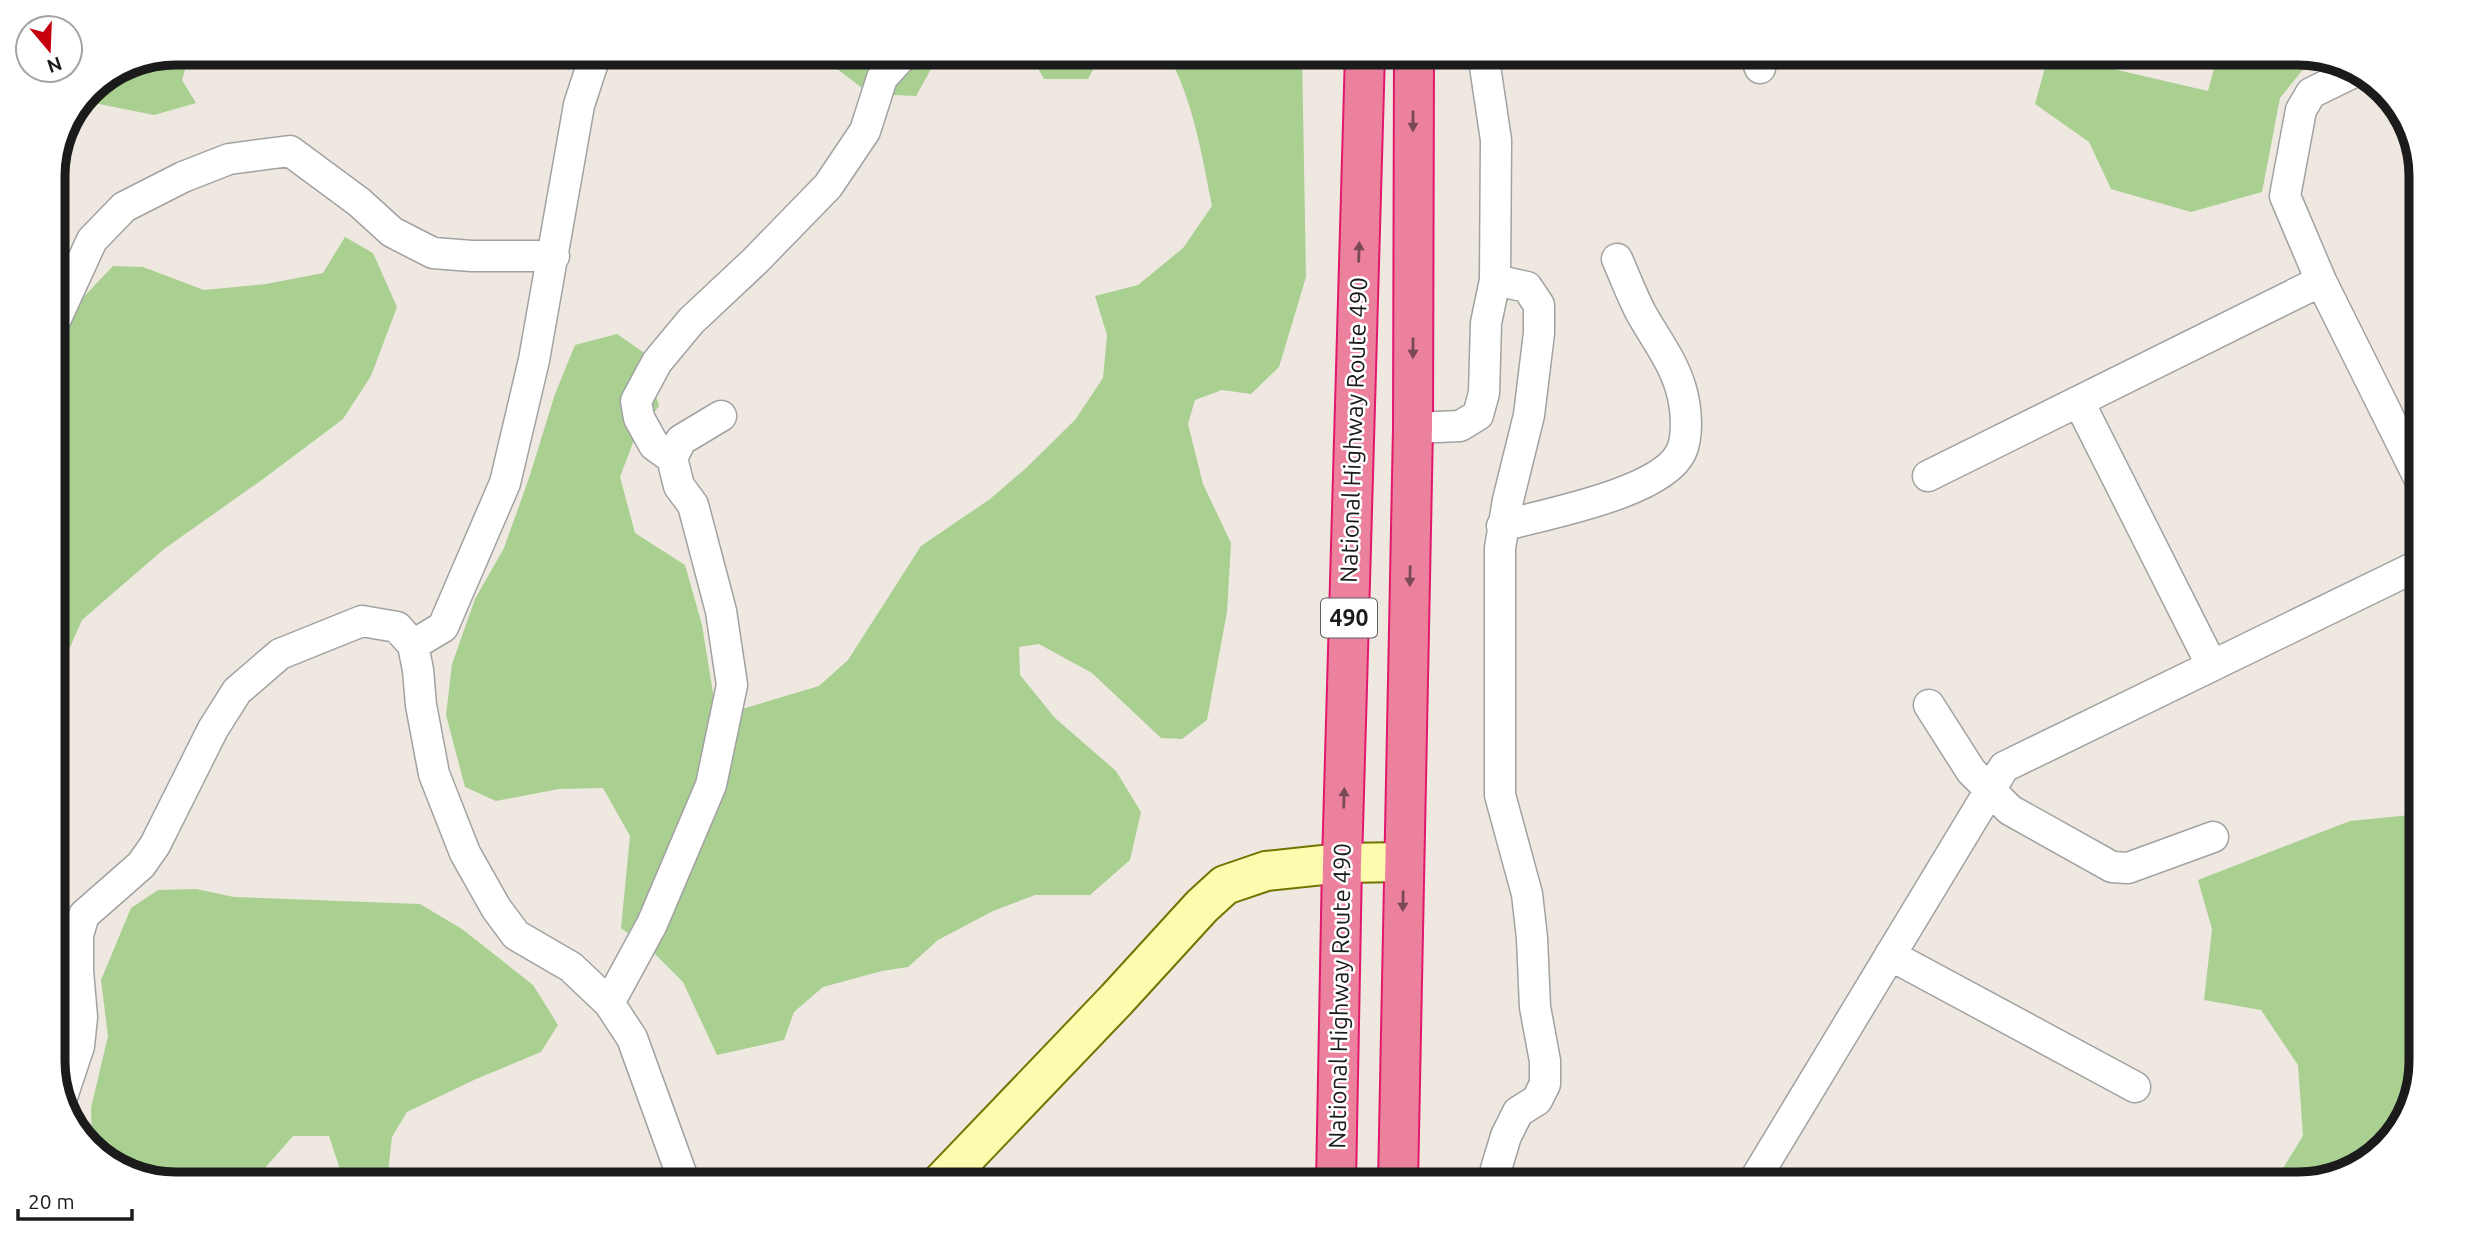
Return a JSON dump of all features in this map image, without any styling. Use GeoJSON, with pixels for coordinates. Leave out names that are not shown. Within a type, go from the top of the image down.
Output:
{"type":"FeatureCollection","features":[{"type":"Feature","properties":{"kind":"highway","name":"National Highway Route 490"},"geometry":{"type":"LineString","coordinates":[[1336,1172],[1342,863],[1365,65]]}},
{"type":"Feature","properties":{"kind":"highway","name":"490"},"geometry":{"type":"LineString","coordinates":[[1398,1172],[1413,428],[1414,65]]}},
{"type":"Feature","properties":{"kind":"street"},"geometry":{"type":"LineString","coordinates":[[413,645],[443,627],[505,484],[534,360],[579,105],[592,65]]}},
{"type":"Feature","properties":{"kind":"street"},"geometry":{"type":"LineString","coordinates":[[609,1003],[652,924],[711,785],[732,685],[721,611],[693,505],[679,486],[672,458],[654,445],[639,418],[636,401],[657,362],[691,321],[755,261],[828,186],[865,131],[882,78],[894,65]]}},
{"type":"Feature","properties":{"kind":"street"},"geometry":{"type":"LineString","coordinates":[[1413,428],[1460,426],[1478,415],[1484,393],[1486,323],[1495,280],[1496,140],[1485,65]]}},
{"type":"Feature","properties":{"kind":"street"},"geometry":{"type":"LineString","coordinates":[[2346,76],[2311,93],[2301,110],[2285,197],[2321,281],[2409,458]]}},
{"type":"Feature","properties":{"kind":"street"},"geometry":{"type":"LineString","coordinates":[[65,299],[92,240],[124,207],[183,177],[229,159],[290,151],[359,202],[393,232],[433,253],[554,256]]}},
{"type":"Feature","properties":{"kind":"street"},"geometry":{"type":"LineString","coordinates":[[1502,526],[1638,487],[1660,474],[1681,452],[1686,420],[1681,388],[1666,353],[1641,313],[1618,259]]}},
{"type":"Feature","properties":{"kind":"street"},"geometry":{"type":"LineString","coordinates":[[1495,280],[1527,287],[1539,305],[1539,333],[1529,415],[1502,526],[1500,548],[1500,795],[1527,894],[1535,1007],[1545,1061],[1545,1084],[1537,1100],[1518,1112],[1506,1136],[1496,1172]]}},
{"type":"Feature","properties":{"kind":"street"},"geometry":{"type":"LineString","coordinates":[[1928,476],[2321,281]]}},
{"type":"Feature","properties":{"kind":"street"},"geometry":{"type":"LineString","coordinates":[[2079,402],[2211,664]]}},
{"type":"Feature","properties":{"kind":"street"},"geometry":{"type":"LineString","coordinates":[[672,458],[681,440],[721,416]]}},
{"type":"Feature","properties":{"kind":"street"},"geometry":{"type":"LineString","coordinates":[[1760,1172],[2004,766],[2409,570]]}},
{"type":"Feature","properties":{"kind":"street"},"geometry":{"type":"LineString","coordinates":[[67,1082],[79,1046],[82,1017],[78,934],[84,915],[141,865],[155,845],[213,729],[237,691],[280,654],[362,621],[397,627],[413,645],[434,774],[465,853],[496,908],[516,934],[571,967],[609,1003],[632,1038],[680,1172]]}},
{"type":"Feature","properties":{"kind":"street"},"geometry":{"type":"LineString","coordinates":[[1929,705],[1971,771],[2010,810],[2112,867],[2128,868],[2213,837]]}},
{"type":"Feature","properties":{"kind":"street"},"geometry":{"type":"LineString","coordinates":[[952,1172],[1225,884],[1266,871],[1342,863],[1404,862]]}},
{"type":"Feature","properties":{"kind":"street"},"geometry":{"type":"LineString","coordinates":[[1890,955],[2134,1087]]}},
{"type":"Feature","properties":{"kind":"green space"},"geometry":{"type":"Polygon","coordinates":[[[186,65],[182,80],[196,103],[154,115],[94,103],[102,92],[140,71],[161,66],[186,65]]]}},
{"type":"Feature","properties":{"kind":"green space"},"geometry":{"type":"Polygon","coordinates":[[[832,65],[933,65],[916,96],[870,94],[832,65]]]}},
{"type":"Feature","properties":{"kind":"green space"},"geometry":{"type":"Polygon","coordinates":[[[1036,65],[1096,65],[1088,79],[1044,79],[1036,65]]]}},
{"type":"Feature","properties":{"kind":"green space"},"geometry":{"type":"Polygon","coordinates":[[[1173,65],[1302,65],[1306,277],[1279,367],[1251,394],[1222,390],[1195,400],[1188,424],[1203,484],[1231,543],[1227,612],[1207,720],[1182,739],[1161,738],[1092,673],[1039,644],[1019,647],[1020,675],[1055,718],[1116,771],[1141,812],[1130,860],[1090,895],[1035,895],[993,911],[938,940],[908,967],[823,987],[794,1012],[784,1040],[717,1055],[683,982],[651,950],[621,928],[630,836],[603,788],[559,789],[496,801],[465,787],[446,715],[452,664],[475,599],[504,548],[555,394],[575,345],[617,334],[643,352],[659,406],[634,440],[620,477],[635,533],[685,565],[702,625],[714,699],[742,709],[819,686],[848,660],[921,546],[990,499],[1075,420],[1103,378],[1107,335],[1095,296],[1138,285],[1183,248],[1212,206],[1190,108],[1173,65]]]}},
{"type":"Feature","properties":{"kind":"green space"},"geometry":{"type":"Polygon","coordinates":[[[2046,65],[2096,65],[2208,91],[2215,65],[2306,66],[2280,98],[2262,192],[2191,212],[2111,189],[2089,142],[2035,104],[2046,65]]]}},
{"type":"Feature","properties":{"kind":"green space"},"geometry":{"type":"Polygon","coordinates":[[[345,237],[373,253],[397,307],[371,376],[343,419],[164,549],[82,620],[65,659],[65,328],[76,305],[113,266],[143,267],[204,290],[266,284],[323,273],[345,237]]]}},
{"type":"Feature","properties":{"kind":"green space"},"geometry":{"type":"Polygon","coordinates":[[[2409,815],[2407,1083],[2391,1123],[2372,1145],[2360,1154],[2327,1168],[2281,1172],[2303,1136],[2298,1065],[2261,1010],[2204,1000],[2212,929],[2198,880],[2350,821],[2409,815]]]}},
{"type":"Feature","properties":{"kind":"green space"},"geometry":{"type":"Polygon","coordinates":[[[196,889],[234,897],[420,904],[462,929],[533,985],[558,1025],[541,1052],[407,1112],[392,1137],[388,1172],[341,1172],[329,1136],[293,1136],[262,1172],[176,1172],[147,1168],[114,1154],[92,1135],[91,1108],[108,1036],[101,980],[131,908],[158,890],[196,889]]]}}]}
